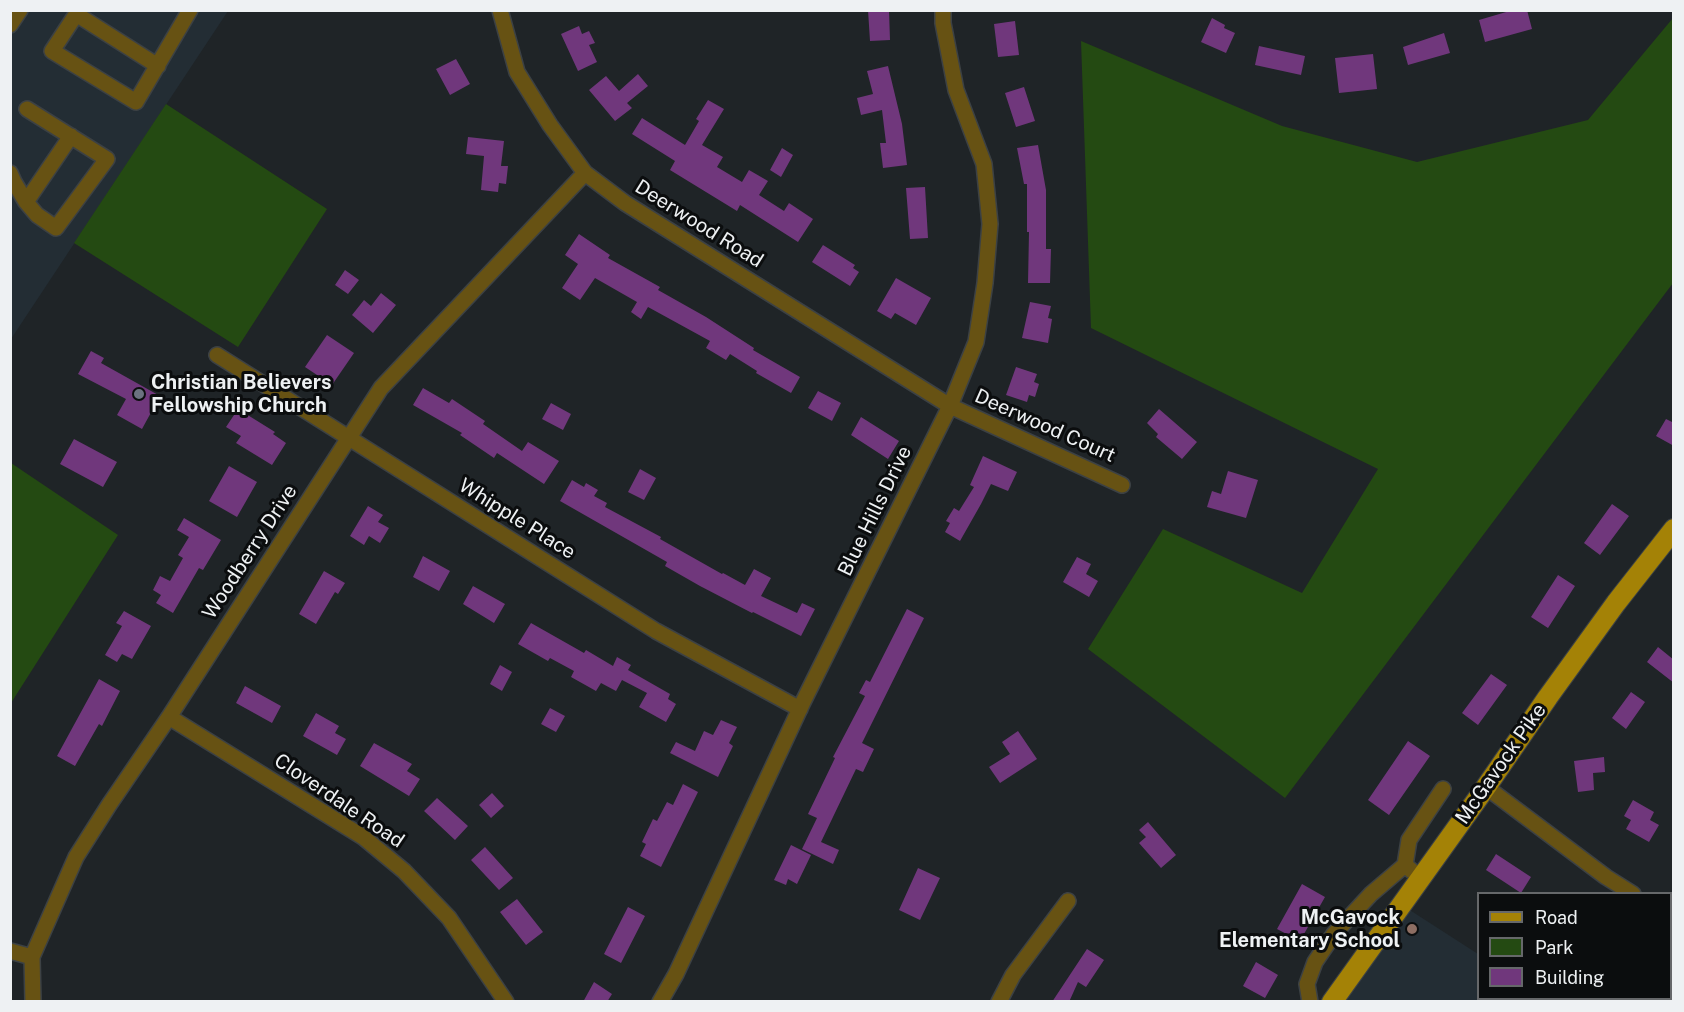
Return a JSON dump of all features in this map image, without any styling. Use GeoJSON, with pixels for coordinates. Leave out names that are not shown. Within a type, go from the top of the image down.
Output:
{"type":"FeatureCollection","features":[{"type":"Feature","properties":{"kind":"main road","name":"McGavock Pike"},"geometry":{"type":"LineString","coordinates":[[1333,1001],[1486,788],[1548,697],[1616,603],[1674,529]]}},
{"type":"Feature","properties":{"kind":"street"},"geometry":{"type":"LineString","coordinates":[[158,66],[77,12],[52,51],[136,102],[158,66],[190,10]]}},
{"type":"Feature","properties":{"kind":"street","name":"Deerwood Road"},"geometry":{"type":"LineString","coordinates":[[500,10],[517,72],[550,125],[585,172],[625,203],[950,406]]}},
{"type":"Feature","properties":{"kind":"street","name":"Blue Hills Drive"},"geometry":{"type":"LineString","coordinates":[[660,1002],[676,974],[800,709],[950,406],[976,342],[985,282],[990,224],[984,164],[956,90],[943,23],[943,10]]}},
{"type":"Feature","properties":{"kind":"street"},"geometry":{"type":"LineString","coordinates":[[10,172],[26,202],[37,215],[56,228],[108,159],[27,109]]}},
{"type":"Feature","properties":{"kind":"street"},"geometry":{"type":"LineString","coordinates":[[26,202],[71,136]]}},
{"type":"Feature","properties":{"kind":"street","name":"Woodberry Drive"},"geometry":{"type":"LineString","coordinates":[[33,1002],[32,957],[76,857],[381,388],[585,172]]}},
{"type":"Feature","properties":{"kind":"street","name":"Whipple Place"},"geometry":{"type":"LineString","coordinates":[[217,356],[656,631],[800,709]]}},
{"type":"Feature","properties":{"kind":"street","name":"Deerwood Court"},"geometry":{"type":"LineString","coordinates":[[950,406],[1122,485]]}},
{"type":"Feature","properties":{"kind":"street","name":"Cloverdale Road"},"geometry":{"type":"LineString","coordinates":[[169,717],[363,837],[404,871],[449,918],[506,1002]]}},
{"type":"Feature","properties":{"kind":"street"},"geometry":{"type":"LineString","coordinates":[[1486,788],[1606,877],[1630,892]]}},
{"type":"Feature","properties":{"kind":"street"},"geometry":{"type":"LineString","coordinates":[[1310,1002],[1307,984],[1315,962],[1334,934],[1371,894],[1405,865],[1409,840],[1443,789]]}},
{"type":"Feature","properties":{"kind":"street"},"geometry":{"type":"LineString","coordinates":[[1405,865],[1420,880]]}},
{"type":"Feature","properties":{"kind":"street"},"geometry":{"type":"LineString","coordinates":[[999,1002],[1013,975],[1068,901]]}},
{"type":"Feature","properties":{"kind":"street"},"geometry":{"type":"LineString","coordinates":[[10,951],[32,957]]}},
{"type":"Feature","properties":{"kind":"shaded area"},"geometry":{"type":"Polygon","coordinates":[[[11,11],[228,11],[11,339],[11,11]]]}},
{"type":"Feature","properties":{"kind":"shaded area","name":"McGavock Elementary School"},"geometry":{"type":"Polygon","coordinates":[[[1402,905],[1477,953],[1477,1000],[1552,1001],[1332,1002],[1402,905]]]}},
{"type":"Feature","properties":{"kind":"green space"},"geometry":{"type":"Polygon","coordinates":[[[1673,18],[1673,283],[1285,798],[1088,649],[1163,529],[1302,593],[1378,469],[1091,328],[1081,41],[1282,126],[1417,162],[1588,120],[1673,18]]]}},
{"type":"Feature","properties":{"kind":"green space"},"geometry":{"type":"Polygon","coordinates":[[[166,104],[327,209],[238,347],[74,243],[166,104]]]}},
{"type":"Feature","properties":{"kind":"green space"},"geometry":{"type":"Polygon","coordinates":[[[11,463],[118,535],[11,703],[11,463]]]}},
{"type":"Feature","properties":{"kind":"building"},"geometry":{"type":"Polygon","coordinates":[[[868,10],[889,10],[890,40],[870,41],[868,10]]]}},
{"type":"Feature","properties":{"kind":"building"},"geometry":{"type":"Polygon","coordinates":[[[1513,10],[1527,10],[1532,29],[1485,42],[1479,20],[1513,10]]]}},
{"type":"Feature","properties":{"kind":"building"},"geometry":{"type":"Polygon","coordinates":[[[1212,18],[1225,25],[1224,28],[1235,33],[1226,53],[1201,42],[1212,18]]]}},
{"type":"Feature","properties":{"kind":"building"},"geometry":{"type":"Polygon","coordinates":[[[1015,21],[1019,55],[998,57],[994,24],[1015,21]]]}},
{"type":"Feature","properties":{"kind":"building"},"geometry":{"type":"Polygon","coordinates":[[[579,26],[582,34],[589,31],[595,43],[589,45],[597,62],[578,71],[561,34],[579,26]]]}},
{"type":"Feature","properties":{"kind":"building"},"geometry":{"type":"Polygon","coordinates":[[[1444,33],[1450,53],[1408,65],[1403,47],[1444,33]]]}},
{"type":"Feature","properties":{"kind":"building"},"geometry":{"type":"Polygon","coordinates":[[[1259,46],[1305,56],[1301,75],[1255,65],[1259,46]]]}},
{"type":"Feature","properties":{"kind":"building"},"geometry":{"type":"Polygon","coordinates":[[[1373,54],[1377,89],[1339,93],[1335,58],[1373,54]]]}},
{"type":"Feature","properties":{"kind":"building"},"geometry":{"type":"Polygon","coordinates":[[[456,59],[470,84],[450,95],[436,69],[456,59]]]}},
{"type":"Feature","properties":{"kind":"building"},"geometry":{"type":"Polygon","coordinates":[[[888,66],[902,124],[907,165],[883,168],[880,143],[886,143],[882,110],[861,115],[857,98],[873,94],[867,71],[888,66]]]}},
{"type":"Feature","properties":{"kind":"building"},"geometry":{"type":"Polygon","coordinates":[[[638,74],[648,86],[627,103],[632,108],[615,121],[589,90],[606,76],[619,91],[638,74]]]}},
{"type":"Feature","properties":{"kind":"building"},"geometry":{"type":"Polygon","coordinates":[[[1024,87],[1035,121],[1016,127],[1005,93],[1024,87]]]}},
{"type":"Feature","properties":{"kind":"building"},"geometry":{"type":"Polygon","coordinates":[[[708,100],[724,109],[702,145],[723,157],[717,167],[742,182],[749,170],[768,181],[759,195],[784,211],[789,203],[813,219],[798,242],[740,205],[737,211],[670,170],[675,161],[632,134],[642,118],[685,145],[699,121],[696,119],[708,100]]]}},
{"type":"Feature","properties":{"kind":"building"},"geometry":{"type":"Polygon","coordinates":[[[468,137],[504,141],[501,166],[508,166],[506,184],[499,183],[498,192],[481,190],[484,156],[466,154],[468,137]]]}},
{"type":"Feature","properties":{"kind":"building"},"geometry":{"type":"Polygon","coordinates":[[[1038,145],[1046,190],[1046,249],[1051,249],[1050,283],[1028,283],[1027,184],[1024,184],[1017,148],[1038,145]]]}},
{"type":"Feature","properties":{"kind":"building"},"geometry":{"type":"Polygon","coordinates":[[[782,148],[793,155],[781,177],[770,170],[782,148]]]}},
{"type":"Feature","properties":{"kind":"building"},"geometry":{"type":"Polygon","coordinates":[[[925,187],[928,238],[910,239],[906,188],[925,187]]]}},
{"type":"Feature","properties":{"kind":"building"},"geometry":{"type":"Polygon","coordinates":[[[579,234],[610,255],[608,258],[660,287],[658,290],[706,317],[754,348],[753,350],[800,377],[791,393],[756,373],[757,371],[730,354],[726,360],[706,348],[710,341],[648,307],[641,319],[631,312],[637,302],[595,278],[580,300],[562,288],[578,264],[565,255],[579,234]]]}},
{"type":"Feature","properties":{"kind":"building"},"geometry":{"type":"Polygon","coordinates":[[[823,245],[855,265],[853,268],[859,272],[850,286],[812,262],[823,245]]]}},
{"type":"Feature","properties":{"kind":"building"},"geometry":{"type":"Polygon","coordinates":[[[345,270],[359,280],[348,294],[335,285],[345,270]]]}},
{"type":"Feature","properties":{"kind":"building"},"geometry":{"type":"Polygon","coordinates":[[[896,278],[931,298],[916,325],[895,313],[891,319],[877,311],[896,278]]]}},
{"type":"Feature","properties":{"kind":"building"},"geometry":{"type":"Polygon","coordinates":[[[381,293],[396,305],[373,333],[352,315],[364,300],[371,306],[381,293]]]}},
{"type":"Feature","properties":{"kind":"building"},"geometry":{"type":"Polygon","coordinates":[[[1030,302],[1051,306],[1048,318],[1052,319],[1048,343],[1022,338],[1030,302]]]}},
{"type":"Feature","properties":{"kind":"building"},"geometry":{"type":"Polygon","coordinates":[[[327,335],[354,353],[332,385],[305,367],[327,335]]]}},
{"type":"Feature","properties":{"kind":"building"},"geometry":{"type":"Polygon","coordinates":[[[91,351],[104,358],[101,363],[160,396],[142,429],[117,415],[126,399],[78,374],[91,351]]]}},
{"type":"Feature","properties":{"kind":"building"},"geometry":{"type":"Polygon","coordinates":[[[1016,367],[1037,374],[1034,382],[1039,384],[1035,397],[1029,395],[1027,402],[1006,395],[1016,367]]]}},
{"type":"Feature","properties":{"kind":"building"},"geometry":{"type":"Polygon","coordinates":[[[423,388],[449,403],[452,399],[485,421],[483,424],[522,451],[528,442],[559,461],[544,484],[497,453],[494,458],[460,435],[462,433],[413,405],[423,388]]]}},
{"type":"Feature","properties":{"kind":"building"},"geometry":{"type":"Polygon","coordinates":[[[818,391],[841,403],[832,421],[808,408],[818,391]]]}},
{"type":"Feature","properties":{"kind":"building"},"geometry":{"type":"Polygon","coordinates":[[[551,403],[571,414],[563,430],[542,419],[551,403]]]}},
{"type":"Feature","properties":{"kind":"building"},"geometry":{"type":"Polygon","coordinates":[[[238,409],[275,432],[273,434],[286,443],[272,465],[236,443],[241,436],[226,427],[238,409]]]}},
{"type":"Feature","properties":{"kind":"building"},"geometry":{"type":"Polygon","coordinates":[[[1159,409],[1197,442],[1182,459],[1156,437],[1158,434],[1147,423],[1159,409]]]}},
{"type":"Feature","properties":{"kind":"building"},"geometry":{"type":"Polygon","coordinates":[[[861,417],[899,441],[888,459],[851,435],[861,417]]]}},
{"type":"Feature","properties":{"kind":"building"},"geometry":{"type":"Polygon","coordinates":[[[1666,419],[1674,423],[1674,446],[1656,436],[1666,419]]]}},
{"type":"Feature","properties":{"kind":"building"},"geometry":{"type":"Polygon","coordinates":[[[74,439],[117,462],[103,487],[60,464],[74,439]]]}},
{"type":"Feature","properties":{"kind":"building"},"geometry":{"type":"Polygon","coordinates":[[[983,456],[1017,472],[1008,491],[991,484],[960,541],[945,532],[950,523],[946,521],[954,508],[959,511],[974,487],[970,485],[983,456]]]}},
{"type":"Feature","properties":{"kind":"building"},"geometry":{"type":"Polygon","coordinates":[[[229,466],[257,482],[237,517],[209,501],[229,466]]]}},
{"type":"Feature","properties":{"kind":"building"},"geometry":{"type":"Polygon","coordinates":[[[640,469],[656,478],[644,500],[628,492],[640,469]]]}},
{"type":"Feature","properties":{"kind":"building"},"geometry":{"type":"Polygon","coordinates":[[[1228,471],[1258,480],[1246,518],[1207,507],[1212,491],[1221,494],[1228,471]]]}},
{"type":"Feature","properties":{"kind":"building"},"geometry":{"type":"Polygon","coordinates":[[[572,480],[584,487],[586,483],[598,490],[594,496],[607,503],[605,507],[722,574],[745,585],[754,569],[771,578],[761,596],[797,613],[802,603],[815,609],[801,636],[700,586],[665,566],[667,562],[560,501],[572,480]]]}},
{"type":"Feature","properties":{"kind":"building"},"geometry":{"type":"Polygon","coordinates":[[[1612,504],[1629,516],[1600,555],[1584,543],[1612,504]]]}},
{"type":"Feature","properties":{"kind":"building"},"geometry":{"type":"Polygon","coordinates":[[[368,506],[383,515],[378,522],[389,528],[380,543],[369,536],[364,545],[350,536],[368,506]]]}},
{"type":"Feature","properties":{"kind":"building"},"geometry":{"type":"Polygon","coordinates":[[[184,518],[221,540],[203,570],[199,568],[173,613],[156,603],[161,595],[153,590],[160,576],[170,581],[183,558],[178,555],[189,537],[177,530],[184,518]]]}},
{"type":"Feature","properties":{"kind":"building"},"geometry":{"type":"Polygon","coordinates":[[[423,556],[450,571],[439,591],[413,577],[423,556]]]}},
{"type":"Feature","properties":{"kind":"building"},"geometry":{"type":"Polygon","coordinates":[[[1077,557],[1091,564],[1086,574],[1098,581],[1089,597],[1063,582],[1077,557]]]}},
{"type":"Feature","properties":{"kind":"building"},"geometry":{"type":"Polygon","coordinates":[[[324,571],[345,583],[338,594],[335,592],[316,624],[299,614],[324,571]]]}},
{"type":"Feature","properties":{"kind":"building"},"geometry":{"type":"Polygon","coordinates":[[[1558,575],[1575,586],[1548,628],[1531,617],[1558,575]]]}},
{"type":"Feature","properties":{"kind":"building"},"geometry":{"type":"Polygon","coordinates":[[[473,586],[505,604],[494,623],[463,604],[473,586]]]}},
{"type":"Feature","properties":{"kind":"building"},"geometry":{"type":"Polygon","coordinates":[[[907,609],[924,618],[862,743],[874,749],[863,772],[856,769],[821,842],[839,850],[833,864],[802,849],[817,818],[808,814],[835,758],[833,757],[865,696],[859,693],[866,680],[870,682],[907,609]]]}},
{"type":"Feature","properties":{"kind":"building"},"geometry":{"type":"Polygon","coordinates":[[[124,611],[151,626],[132,659],[122,654],[117,662],[105,655],[122,626],[116,623],[124,611]]]}},
{"type":"Feature","properties":{"kind":"building"},"geometry":{"type":"Polygon","coordinates":[[[531,623],[584,653],[586,650],[613,666],[617,657],[631,665],[628,670],[670,694],[668,699],[676,704],[666,722],[639,707],[647,693],[622,680],[616,691],[601,683],[596,691],[571,677],[574,671],[550,658],[548,661],[518,644],[531,623]]]}},
{"type":"Feature","properties":{"kind":"building"},"geometry":{"type":"Polygon","coordinates":[[[1658,647],[1674,660],[1674,683],[1647,662],[1658,647]]]}},
{"type":"Feature","properties":{"kind":"building"},"geometry":{"type":"Polygon","coordinates":[[[500,665],[512,672],[502,691],[490,684],[500,665]]]}},
{"type":"Feature","properties":{"kind":"building"},"geometry":{"type":"Polygon","coordinates":[[[1491,674],[1507,685],[1478,725],[1462,713],[1491,674]]]}},
{"type":"Feature","properties":{"kind":"building"},"geometry":{"type":"Polygon","coordinates":[[[99,679],[120,691],[102,726],[99,724],[75,766],[57,756],[99,679]]]}},
{"type":"Feature","properties":{"kind":"building"},"geometry":{"type":"Polygon","coordinates":[[[245,686],[281,706],[272,723],[236,703],[245,686]]]}},
{"type":"Feature","properties":{"kind":"building"},"geometry":{"type":"Polygon","coordinates":[[[1631,692],[1645,702],[1626,729],[1612,718],[1631,692]]]}},
{"type":"Feature","properties":{"kind":"building"},"geometry":{"type":"Polygon","coordinates":[[[550,708],[565,716],[556,732],[541,724],[550,708]]]}},
{"type":"Feature","properties":{"kind":"building"},"geometry":{"type":"Polygon","coordinates":[[[316,713],[339,726],[335,733],[346,739],[337,755],[303,736],[316,713]]]}},
{"type":"Feature","properties":{"kind":"building"},"geometry":{"type":"Polygon","coordinates":[[[721,720],[737,727],[729,743],[733,746],[718,777],[670,753],[676,742],[695,751],[704,731],[713,735],[721,720]]]}},
{"type":"Feature","properties":{"kind":"building"},"geometry":{"type":"Polygon","coordinates":[[[1018,731],[1037,759],[1000,783],[989,767],[1010,754],[1002,742],[1018,731]]]}},
{"type":"Feature","properties":{"kind":"building"},"geometry":{"type":"Polygon","coordinates":[[[1408,741],[1430,756],[1389,815],[1368,800],[1408,741]]]}},
{"type":"Feature","properties":{"kind":"building"},"geometry":{"type":"Polygon","coordinates":[[[374,743],[412,764],[407,771],[420,779],[409,796],[360,766],[374,743]]]}},
{"type":"Feature","properties":{"kind":"building"},"geometry":{"type":"Polygon","coordinates":[[[1604,757],[1605,772],[1593,773],[1594,790],[1578,792],[1574,761],[1604,757]]]}},
{"type":"Feature","properties":{"kind":"building"},"geometry":{"type":"Polygon","coordinates":[[[683,784],[698,792],[661,867],[640,856],[646,844],[642,842],[653,819],[657,821],[667,802],[673,805],[683,784]]]}},
{"type":"Feature","properties":{"kind":"building"},"geometry":{"type":"Polygon","coordinates":[[[492,793],[504,806],[491,818],[479,805],[492,793]]]}},
{"type":"Feature","properties":{"kind":"building"},"geometry":{"type":"Polygon","coordinates":[[[437,798],[468,826],[455,840],[424,811],[437,798]]]}},
{"type":"Feature","properties":{"kind":"building"},"geometry":{"type":"Polygon","coordinates":[[[1633,800],[1654,812],[1650,820],[1659,825],[1649,842],[1626,829],[1631,820],[1624,816],[1633,800]]]}},
{"type":"Feature","properties":{"kind":"building"},"geometry":{"type":"Polygon","coordinates":[[[1148,822],[1176,855],[1161,868],[1139,843],[1146,837],[1139,830],[1148,822]]]}},
{"type":"Feature","properties":{"kind":"building"},"geometry":{"type":"Polygon","coordinates":[[[791,845],[811,855],[797,884],[788,879],[786,885],[774,880],[791,845]]]}},
{"type":"Feature","properties":{"kind":"building"},"geometry":{"type":"Polygon","coordinates":[[[485,847],[513,878],[499,890],[471,860],[485,847]]]}},
{"type":"Feature","properties":{"kind":"building"},"geometry":{"type":"Polygon","coordinates":[[[1496,854],[1531,877],[1519,892],[1486,870],[1496,854]]]}},
{"type":"Feature","properties":{"kind":"building"},"geometry":{"type":"Polygon","coordinates":[[[918,868],[940,878],[920,920],[899,910],[918,868]]]}},
{"type":"Feature","properties":{"kind":"building"},"geometry":{"type":"Polygon","coordinates":[[[1302,884],[1325,897],[1300,941],[1277,929],[1302,884]]]}},
{"type":"Feature","properties":{"kind":"building"},"geometry":{"type":"Polygon","coordinates":[[[517,899],[543,932],[526,945],[500,912],[517,899]]]}},
{"type":"Feature","properties":{"kind":"building"},"geometry":{"type":"Polygon","coordinates":[[[628,907],[645,916],[621,963],[604,954],[628,907]]]}},
{"type":"Feature","properties":{"kind":"building"},"geometry":{"type":"Polygon","coordinates":[[[1087,949],[1104,960],[1086,987],[1078,982],[1069,1002],[1052,1002],[1087,949]]]}},
{"type":"Feature","properties":{"kind":"building"},"geometry":{"type":"Polygon","coordinates":[[[1256,962],[1278,975],[1265,998],[1243,986],[1256,962]]]}},
{"type":"Feature","properties":{"kind":"building"},"geometry":{"type":"Polygon","coordinates":[[[594,982],[612,994],[607,1002],[583,1002],[594,982]]]}},
{"type":"Feature","properties":{"kind":"place","name":"Christian Believers Fellowship Church"},"geometry":{"type":"Point","coordinates":[139,394]}},
{"type":"Feature","properties":{"kind":"place","name":"McGavock Elementary School"},"geometry":{"type":"Point","coordinates":[1412,929]}}]}
